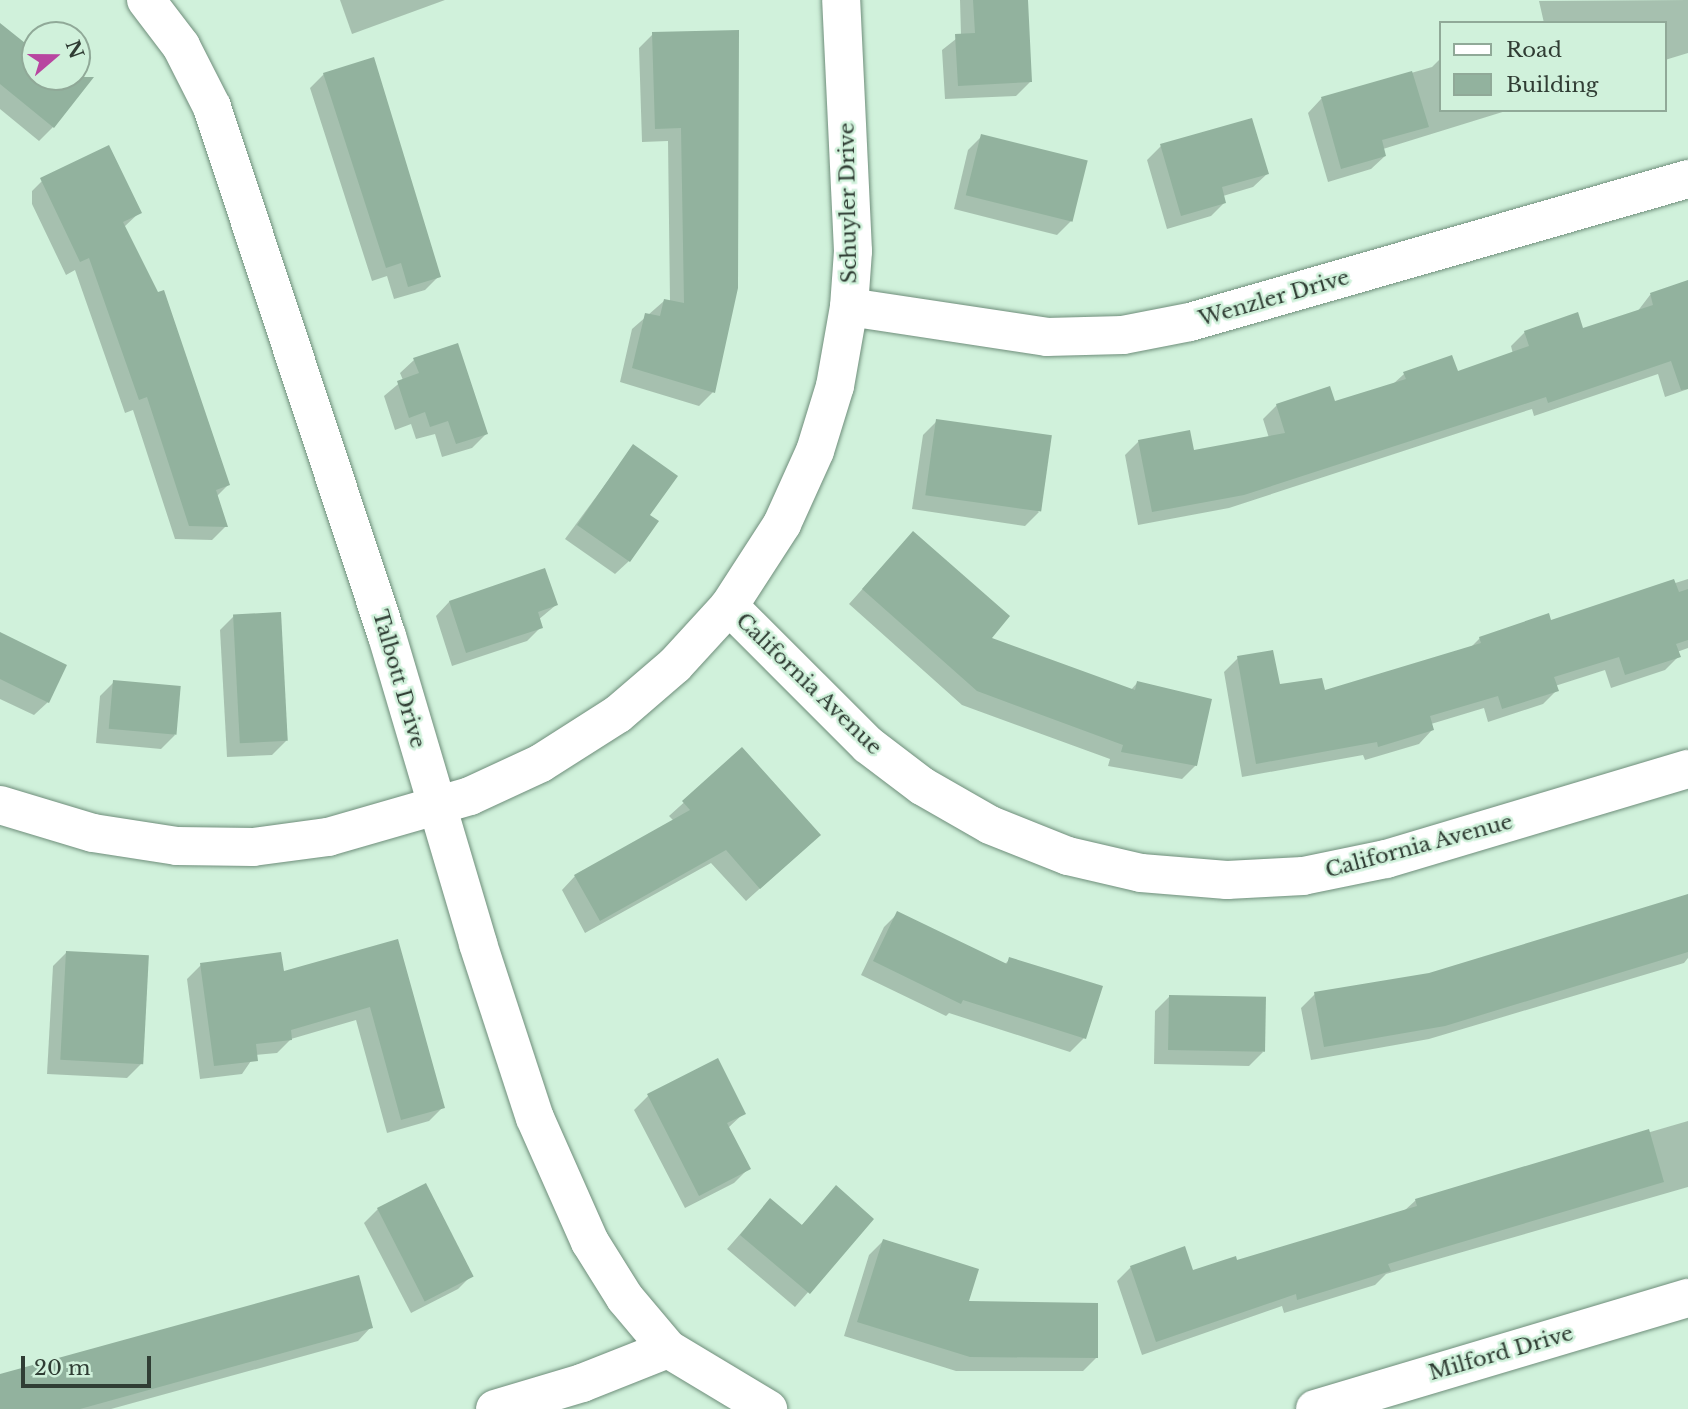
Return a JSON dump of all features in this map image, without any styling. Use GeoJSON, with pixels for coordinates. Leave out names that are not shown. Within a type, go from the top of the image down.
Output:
{"type":"FeatureCollection","features":[{"type":"Feature","properties":{"kind":"street","name":"Talbott Drive"},"geometry":{"type":"LineString","coordinates":[[146,0],[181,46],[212,107],[387,636],[436,808],[535,1118],[590,1242],[625,1298],[668,1349]]}},
{"type":"Feature","properties":{"kind":"street","name":"Schuyler Drive"},"geometry":{"type":"LineString","coordinates":[[0,805],[93,832],[177,846],[253,847],[328,837],[436,808],[541,763],[618,714],[675,666],[729,606],[782,524],[815,451],[835,386],[849,307],[853,251],[841,0]]}},
{"type":"Feature","properties":{"kind":"street","name":"Wenzler Drive"},"geometry":{"type":"LineString","coordinates":[[849,307],[1046,337],[1123,335],[1190,322],[1688,179]]}},
{"type":"Feature","properties":{"kind":"street","name":"California Avenue"},"geometry":{"type":"LineString","coordinates":[[729,606],[868,745],[922,786],[990,825],[1068,856],[1141,873],[1227,880],[1303,876],[1386,859],[1688,769]]}},
{"type":"Feature","properties":{"kind":"street","name":"Milford Drive"},"geometry":{"type":"LineString","coordinates":[[1315,1409],[1688,1298]]}},
{"type":"Feature","properties":{"kind":"street"},"geometry":{"type":"LineString","coordinates":[[495,1409],[582,1383],[668,1349],[768,1409]]}},
{"type":"Feature","properties":{"kind":"building"},"geometry":{"type":"Polygon","coordinates":[[[973,0],[1028,0],[1032,82],[958,86],[955,34],[975,33],[973,0]]]}},
{"type":"Feature","properties":{"kind":"building"},"geometry":{"type":"Polygon","coordinates":[[[0,23],[21,40],[21,91],[83,91],[54,128],[0,84],[0,23]]]}},
{"type":"Feature","properties":{"kind":"building"},"geometry":{"type":"Polygon","coordinates":[[[739,30],[738,288],[715,393],[632,368],[645,313],[660,316],[664,299],[684,303],[681,128],[655,129],[652,32],[739,30]]]}},
{"type":"Feature","properties":{"kind":"building"},"geometry":{"type":"Polygon","coordinates":[[[374,57],[441,277],[408,287],[401,263],[386,268],[323,73],[374,57]]]}},
{"type":"Feature","properties":{"kind":"building"},"geometry":{"type":"Polygon","coordinates":[[[1412,71],[1429,127],[1382,140],[1386,156],[1341,169],[1321,97],[1412,71]]]}},
{"type":"Feature","properties":{"kind":"building"},"geometry":{"type":"Polygon","coordinates":[[[1252,118],[1269,174],[1222,187],[1226,203],[1181,216],[1160,144],[1252,118]]]}},
{"type":"Feature","properties":{"kind":"building"},"geometry":{"type":"Polygon","coordinates":[[[981,134],[1088,161],[1072,222],[966,195],[981,134]]]}},
{"type":"Feature","properties":{"kind":"building"},"geometry":{"type":"Polygon","coordinates":[[[109,145],[142,213],[123,222],[158,292],[164,290],[230,485],[216,490],[228,527],[189,526],[147,397],[139,400],[89,258],[80,262],[40,178],[109,145]]]}},
{"type":"Feature","properties":{"kind":"building"},"geometry":{"type":"Polygon","coordinates":[[[1688,280],[1688,389],[1681,390],[1671,361],[1548,403],[1546,397],[1244,495],[1152,512],[1138,440],[1190,430],[1194,450],[1285,433],[1276,404],[1330,386],[1335,401],[1406,379],[1403,372],[1452,355],[1458,371],[1529,346],[1524,331],[1578,312],[1583,328],[1653,305],[1650,293],[1688,280]]]}},
{"type":"Feature","properties":{"kind":"building"},"geometry":{"type":"Polygon","coordinates":[[[458,343],[488,434],[456,444],[448,421],[430,427],[425,412],[409,418],[397,381],[419,373],[413,358],[458,343]]]}},
{"type":"Feature","properties":{"kind":"building"},"geometry":{"type":"Polygon","coordinates":[[[936,419],[1052,435],[1041,512],[925,495],[936,419]]]}},
{"type":"Feature","properties":{"kind":"building"},"geometry":{"type":"Polygon","coordinates":[[[633,444],[678,476],[650,515],[659,521],[630,562],[577,525],[633,444]]]}},
{"type":"Feature","properties":{"kind":"building"},"geometry":{"type":"Polygon","coordinates":[[[913,531],[1010,616],[992,638],[1135,690],[1137,681],[1212,699],[1197,766],[1121,752],[1123,745],[977,691],[862,589],[913,531]]]}},
{"type":"Feature","properties":{"kind":"building"},"geometry":{"type":"Polygon","coordinates":[[[545,568],[558,605],[538,612],[543,628],[466,653],[449,601],[545,568]]]}},
{"type":"Feature","properties":{"kind":"building"},"geometry":{"type":"Polygon","coordinates":[[[1674,579],[1679,592],[1688,589],[1688,640],[1676,644],[1681,657],[1625,675],[1619,657],[1554,677],[1559,691],[1502,709],[1498,696],[1430,716],[1434,730],[1378,747],[1377,742],[1256,764],[1237,656],[1273,650],[1280,684],[1322,678],[1325,690],[1481,643],[1479,637],[1549,613],[1551,620],[1674,579]]]}},
{"type":"Feature","properties":{"kind":"building"},"geometry":{"type":"Polygon","coordinates":[[[281,612],[288,741],[240,743],[233,615],[281,612]]]}},
{"type":"Feature","properties":{"kind":"building"},"geometry":{"type":"Polygon","coordinates":[[[0,632],[67,665],[49,703],[0,679],[0,632]]]}},
{"type":"Feature","properties":{"kind":"building"},"geometry":{"type":"Polygon","coordinates":[[[113,680],[181,686],[176,735],[109,729],[113,680]]]}},
{"type":"Feature","properties":{"kind":"building"},"geometry":{"type":"Polygon","coordinates":[[[742,747],[821,835],[760,889],[726,850],[600,921],[574,875],[690,810],[682,801],[742,747]]]}},
{"type":"Feature","properties":{"kind":"building"},"geometry":{"type":"Polygon","coordinates":[[[1688,894],[1688,952],[1445,1026],[1324,1047],[1314,992],[1429,973],[1688,894]]]}},
{"type":"Feature","properties":{"kind":"building"},"geometry":{"type":"Polygon","coordinates":[[[897,911],[1007,964],[1009,957],[1103,986],[1086,1039],[963,1000],[961,1004],[873,961],[897,911]]]}},
{"type":"Feature","properties":{"kind":"building"},"geometry":{"type":"Polygon","coordinates":[[[398,939],[445,1108],[401,1120],[370,1007],[291,1030],[292,1040],[256,1044],[258,1061],[214,1066],[200,963],[281,952],[284,971],[398,939]]]}},
{"type":"Feature","properties":{"kind":"building"},"geometry":{"type":"Polygon","coordinates":[[[66,951],[149,955],[143,1064],[60,1060],[66,951]]]}},
{"type":"Feature","properties":{"kind":"building"},"geometry":{"type":"Polygon","coordinates":[[[1169,995],[1266,997],[1265,1052],[1168,1050],[1169,995]]]}},
{"type":"Feature","properties":{"kind":"building"},"geometry":{"type":"Polygon","coordinates":[[[718,1058],[746,1114],[727,1123],[751,1169],[699,1196],[647,1094],[718,1058]]]}},
{"type":"Feature","properties":{"kind":"building"},"geometry":{"type":"Polygon","coordinates":[[[1649,1129],[1664,1182],[1388,1264],[1391,1271],[1297,1300],[1296,1294],[1156,1342],[1130,1266],[1185,1246],[1193,1270],[1236,1256],[1237,1260],[1417,1206],[1415,1199],[1649,1129]]]}},
{"type":"Feature","properties":{"kind":"building"},"geometry":{"type":"Polygon","coordinates":[[[426,1183],[474,1277],[425,1302],[377,1208],[426,1183]]]}},
{"type":"Feature","properties":{"kind":"building"},"geometry":{"type":"Polygon","coordinates":[[[836,1185],[874,1219],[810,1294],[740,1235],[770,1198],[802,1225],[836,1185]]]}},
{"type":"Feature","properties":{"kind":"building"},"geometry":{"type":"Polygon","coordinates":[[[883,1239],[979,1269],[969,1301],[1098,1303],[1098,1358],[970,1357],[857,1322],[883,1239]]]}},
{"type":"Feature","properties":{"kind":"building"},"geometry":{"type":"Polygon","coordinates":[[[359,1275],[373,1328],[80,1409],[0,1409],[0,1374],[359,1275]]]}}]}
